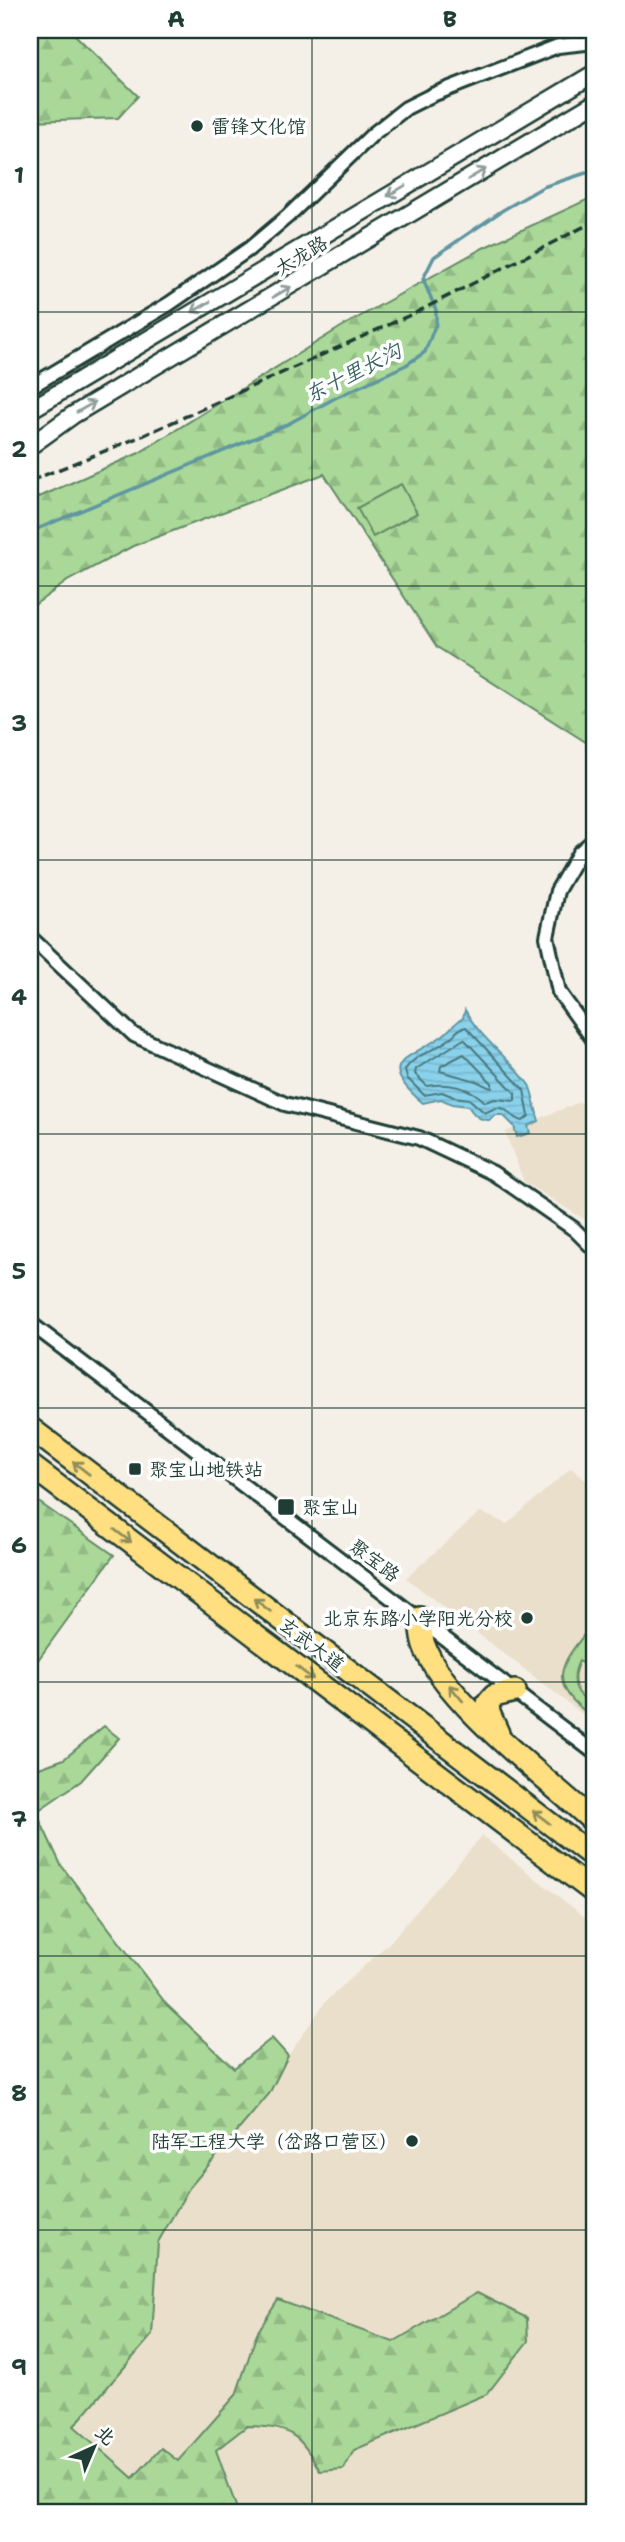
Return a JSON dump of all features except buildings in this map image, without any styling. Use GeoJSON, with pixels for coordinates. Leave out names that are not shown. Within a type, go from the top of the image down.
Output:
{"type":"FeatureCollection","features":[{"type":"Feature","properties":{"kind":"highway","name":"玄武大道"},"geometry":{"type":"LineString","coordinates":[[30,1428],[595,1858]]}},
{"type":"Feature","properties":{"kind":"highway","name":"玄武大道"},"geometry":{"type":"LineString","coordinates":[[30,1465],[595,1893]]}},
{"type":"Feature","properties":{"kind":"highway"},"geometry":{"type":"LineString","coordinates":[[420,1618],[424,1645],[442,1677],[466,1706],[595,1823]]}},
{"type":"Feature","properties":{"kind":"highway"},"geometry":{"type":"LineString","coordinates":[[500,1738],[489,1713],[488,1703],[494,1696],[515,1691]]}},
{"type":"Feature","properties":{"kind":"street"},"geometry":{"type":"LineString","coordinates":[[30,387],[169,304],[249,249],[288,216],[373,134],[406,108],[432,95],[558,46],[595,41]]}},
{"type":"Feature","properties":{"kind":"street"},"geometry":{"type":"LineString","coordinates":[[30,410],[588,77]]}},
{"type":"Feature","properties":{"kind":"street","name":"太龙路"},"geometry":{"type":"LineString","coordinates":[[30,446],[73,415],[595,103]]}},
{"type":"Feature","properties":{"kind":"street"},"geometry":{"type":"LineString","coordinates":[[595,839],[579,853],[557,891],[547,937],[559,992],[595,1042]]}},
{"type":"Feature","properties":{"kind":"street"},"geometry":{"type":"LineString","coordinates":[[30,937],[134,1035],[285,1104],[419,1138],[494,1173],[574,1229],[595,1250]]}},
{"type":"Feature","properties":{"kind":"street","name":"聚宝路"},"geometry":{"type":"LineString","coordinates":[[30,1324],[595,1753]]}},
{"type":"Feature","properties":{"kind":"shaded area"},"geometry":{"type":"Polygon","coordinates":[[[580,1102],[595,1117],[595,1226],[524,1182],[505,1132],[580,1102]]]}},
{"type":"Feature","properties":{"kind":"shaded area","name":"北京东路小学阳光分校"},"geometry":{"type":"Polygon","coordinates":[[[571,1468],[595,1488],[595,1724],[406,1578],[480,1512],[507,1524],[571,1468]]]}},
{"type":"Feature","properties":{"kind":"shaded area","name":"陆军工程大学（岔路口营区）"},"geometry":{"type":"Polygon","coordinates":[[[482,1836],[595,1925],[595,2512],[30,2512],[30,2432],[152,2335],[158,2242],[189,2188],[269,2094],[288,2056],[325,2002],[390,1942],[482,1836]]]}},
{"type":"Feature","properties":{"kind":"green space"},"geometry":{"type":"Polygon","coordinates":[[[30,30],[70,30],[138,96],[118,118],[30,121],[30,30]]]}},
{"type":"Feature","properties":{"kind":"green space"},"geometry":{"type":"Polygon","coordinates":[[[595,196],[595,748],[437,647],[324,474],[133,546],[69,580],[30,608],[30,501],[139,453],[341,327],[483,248],[595,196]]]}},
{"type":"Feature","properties":{"kind":"green space"},"geometry":{"type":"Polygon","coordinates":[[[401,484],[417,513],[373,537],[357,508],[401,484]]]}},
{"type":"Feature","properties":{"kind":"green space"},"geometry":{"type":"Polygon","coordinates":[[[30,1496],[114,1555],[30,1671],[30,1496]]]}},
{"type":"Feature","properties":{"kind":"green space"},"geometry":{"type":"Polygon","coordinates":[[[595,1621],[595,1674],[579,1661],[575,1681],[582,1697],[595,1703],[595,1719],[568,1694],[562,1672],[573,1649],[595,1621]]]}},
{"type":"Feature","properties":{"kind":"green space"},"geometry":{"type":"Polygon","coordinates":[[[104,1726],[119,1738],[81,1781],[36,1812],[61,1865],[167,2005],[234,2068],[272,2038],[288,2056],[269,2094],[189,2188],[158,2242],[152,2335],[74,2426],[133,2478],[161,2448],[178,2461],[236,2395],[257,2333],[278,2300],[393,2342],[477,2293],[527,2318],[528,2341],[487,2394],[354,2450],[344,2469],[320,2471],[306,2448],[292,2435],[274,2428],[247,2426],[216,2450],[238,2512],[30,2512],[30,1760],[39,1768],[64,1759],[104,1726]]]}},
{"type":"Feature","properties":{"kind":"green space"},"geometry":{"type":"Polygon","coordinates":[[[595,2508],[595,2512],[526,2512],[534,2510],[595,2508]]]}},
{"type":"Feature","properties":{"kind":"water"},"geometry":{"type":"Polygon","coordinates":[[[465,1010],[479,1031],[529,1085],[539,1121],[528,1126],[530,1133],[517,1137],[514,1126],[503,1115],[485,1120],[468,1106],[441,1099],[423,1103],[400,1079],[398,1070],[401,1063],[445,1034],[463,1018],[465,1010]]]}},
{"type":"Feature","properties":{"kind":"waterway","name":"东十里长沟"},"geometry":{"type":"LineString","coordinates":[[30,532],[288,424],[335,398],[406,365],[425,352],[436,323],[436,310],[423,279],[434,257],[503,210],[543,187],[595,170]]}},
{"type":"Feature","properties":{"kind":"railway"},"geometry":{"type":"LineString","coordinates":[[30,481],[142,436],[417,312],[595,221]]}},
{"type":"Feature","properties":{"kind":"place","name":"雷锋文化馆"},"geometry":{"type":"Point","coordinates":[197,126]}},
{"type":"Feature","properties":{"kind":"place","name":"聚宝山地铁站"},"geometry":{"type":"Point","coordinates":[135,1469]}},
{"type":"Feature","properties":{"kind":"place","name":"聚宝山"},"geometry":{"type":"Point","coordinates":[286,1507]}},
{"type":"Feature","properties":{"kind":"place","name":"北京东路小学阳光分校"},"geometry":{"type":"Point","coordinates":[527,1618]}},
{"type":"Feature","properties":{"kind":"place","name":"陆军工程大学（岔路口营区）"},"geometry":{"type":"Point","coordinates":[412,2141]}}]}
